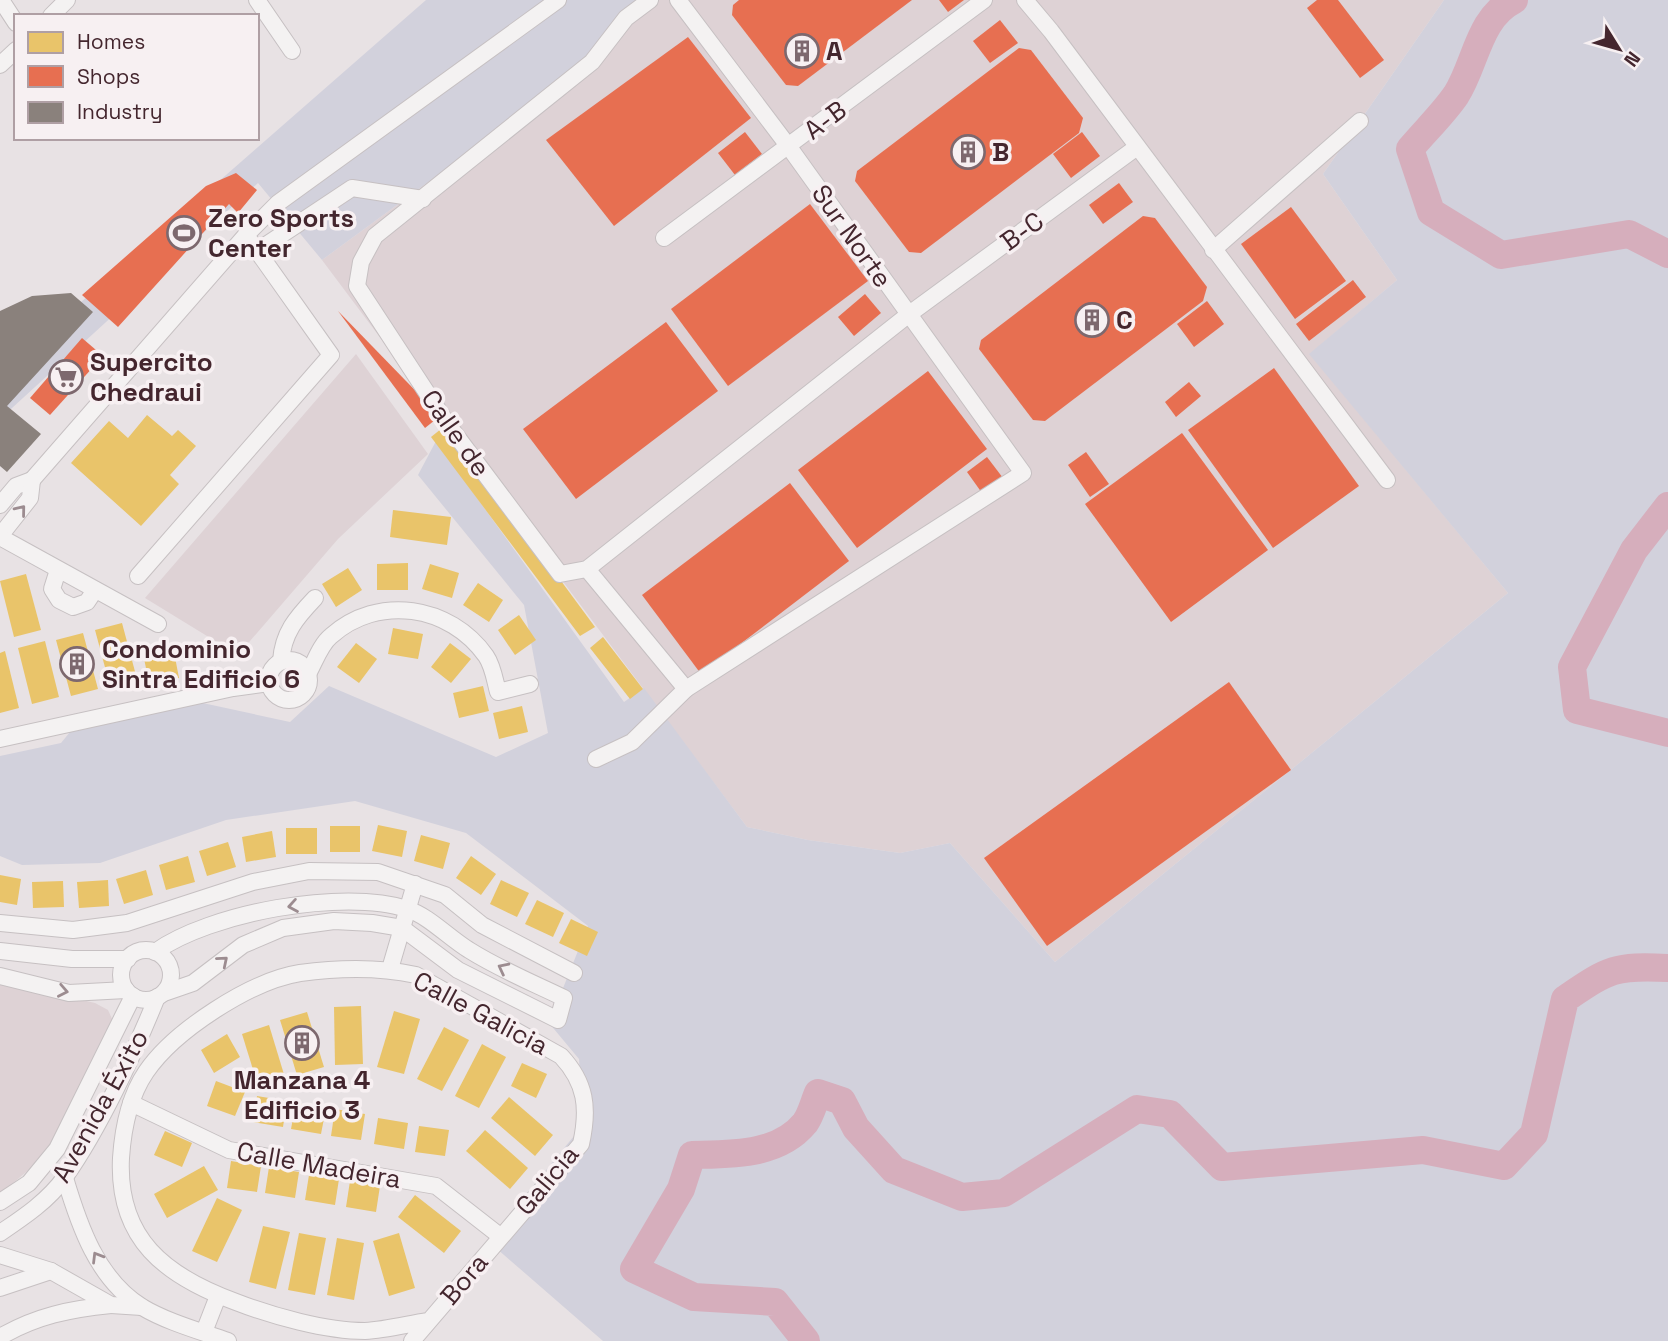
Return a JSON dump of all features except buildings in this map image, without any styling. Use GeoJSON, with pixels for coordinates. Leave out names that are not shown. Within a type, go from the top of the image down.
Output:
{"type":"FeatureCollection","features":[{"type":"Feature","properties":{"kind":"street"},"geometry":{"type":"LineString","coordinates":[[1,0],[14,20]]}},
{"type":"Feature","properties":{"kind":"street"},"geometry":{"type":"LineString","coordinates":[[53,14],[67,0]]}},
{"type":"Feature","properties":{"kind":"street"},"geometry":{"type":"LineString","coordinates":[[257,0],[292,51]]}},
{"type":"Feature","properties":{"kind":"street"},"geometry":{"type":"LineString","coordinates":[[0,505],[16,486],[32,481],[246,235],[278,203],[558,0]]}},
{"type":"Feature","properties":{"kind":"street"},"geometry":{"type":"LineString","coordinates":[[257,251],[352,188],[423,199],[592,62],[626,18],[650,0]]}},
{"type":"Feature","properties":{"kind":"street","name":"Sur Norte"},"geometry":{"type":"LineString","coordinates":[[678,0],[789,147],[1023,473],[686,689]]}},
{"type":"Feature","properties":{"kind":"street","name":"A-B"},"geometry":{"type":"LineString","coordinates":[[664,237],[984,0]]}},
{"type":"Feature","properties":{"kind":"street"},"geometry":{"type":"LineString","coordinates":[[1025,0],[1387,480]]}},
{"type":"Feature","properties":{"kind":"street"},"geometry":{"type":"LineString","coordinates":[[0,65],[14,52]]}},
{"type":"Feature","properties":{"kind":"street"},"geometry":{"type":"LineString","coordinates":[[1213,250],[1360,121]]}},
{"type":"Feature","properties":{"kind":"street","name":"B-C"},"geometry":{"type":"LineString","coordinates":[[587,569],[908,315],[1137,147]]}},
{"type":"Feature","properties":{"kind":"street","name":"Calle de"},"geometry":{"type":"LineString","coordinates":[[423,199],[376,236],[361,262],[357,286],[446,422],[560,574],[587,569]]}},
{"type":"Feature","properties":{"kind":"street"},"geometry":{"type":"LineString","coordinates":[[138,576],[331,355],[246,235]]}},
{"type":"Feature","properties":{"kind":"street"},"geometry":{"type":"LineString","coordinates":[[32,481],[30,498],[0,537],[158,624]]}},
{"type":"Feature","properties":{"kind":"street"},"geometry":{"type":"LineString","coordinates":[[587,569],[686,689],[632,742],[596,759]]}},
{"type":"Feature","properties":{"kind":"street"},"geometry":{"type":"LineString","coordinates":[[58,570],[52,589],[59,600],[73,607],[87,601],[96,590]]}},
{"type":"Feature","properties":{"kind":"street"},"geometry":{"type":"LineString","coordinates":[[314,598],[292,623],[282,645],[281,661],[271,670],[269,683],[276,695],[295,699],[309,686],[309,673],[328,637],[359,616],[390,608],[415,611],[444,620],[471,638],[488,659],[498,692],[530,684]]}},
{"type":"Feature","properties":{"kind":"street"},"geometry":{"type":"LineString","coordinates":[[281,661],[300,662],[309,673]]}},
{"type":"Feature","properties":{"kind":"street"},"geometry":{"type":"LineString","coordinates":[[0,739],[233,688],[269,683]]}},
{"type":"Feature","properties":{"kind":"street"},"geometry":{"type":"LineString","coordinates":[[0,923],[73,930],[134,921],[253,882],[309,871],[378,872],[445,895],[482,925],[574,973]]}},
{"type":"Feature","properties":{"kind":"street"},"geometry":{"type":"LineString","coordinates":[[390,969],[415,884]]}},
{"type":"Feature","properties":{"kind":"street"},"geometry":{"type":"LineString","coordinates":[[0,976],[69,993],[130,993],[149,1000],[193,983],[243,945],[283,928],[334,921],[402,928],[458,970],[558,1020],[564,998],[470,951],[409,909],[366,902],[315,902],[229,921],[176,940],[141,954],[122,974],[130,993]]}},
{"type":"Feature","properties":{"kind":"street"},"geometry":{"type":"LineString","coordinates":[[134,921],[141,954]]}},
{"type":"Feature","properties":{"kind":"street"},"geometry":{"type":"LineString","coordinates":[[0,951],[72,959],[141,954],[162,956],[170,970],[171,978],[160,995]]}},
{"type":"Feature","properties":{"kind":"street","name":"Calle Galicia"},"geometry":{"type":"LineString","coordinates":[[428,1321],[365,1331],[273,1317],[218,1296],[168,1270],[129,1220],[120,1180],[122,1134],[131,1103],[145,1073],[171,1041],[259,987],[298,973],[390,969],[416,975],[561,1056],[575,1071],[584,1091],[586,1119]]}},
{"type":"Feature","properties":{"kind":"street","name":"Avenida Éxito"},"geometry":{"type":"LineString","coordinates":[[0,1202],[29,1183],[57,1149],[130,993]]}},
{"type":"Feature","properties":{"kind":"street","name":"Avenida Éxito"},"geometry":{"type":"LineString","coordinates":[[0,1233],[32,1211],[65,1178],[98,1121],[160,995]]}},
{"type":"Feature","properties":{"kind":"street"},"geometry":{"type":"LineString","coordinates":[[126,1062],[145,1073]]}},
{"type":"Feature","properties":{"kind":"street","name":"Calle Madeira"},"geometry":{"type":"LineString","coordinates":[[131,1103],[229,1150],[436,1186],[500,1236]]}},
{"type":"Feature","properties":{"kind":"street","name":"Galicia"},"geometry":{"type":"LineString","coordinates":[[500,1236],[581,1144],[586,1119]]}},
{"type":"Feature","properties":{"kind":"street"},"geometry":{"type":"LineString","coordinates":[[98,1121],[122,1134]]}},
{"type":"Feature","properties":{"kind":"street"},"geometry":{"type":"LineString","coordinates":[[65,1178],[78,1219],[96,1258],[118,1288],[142,1307],[228,1341]]}},
{"type":"Feature","properties":{"kind":"street","name":"Bora"},"geometry":{"type":"LineString","coordinates":[[412,1341],[500,1236]]}},
{"type":"Feature","properties":{"kind":"street"},"geometry":{"type":"LineString","coordinates":[[0,1255],[51,1271],[111,1305]]}},
{"type":"Feature","properties":{"kind":"street"},"geometry":{"type":"LineString","coordinates":[[0,1288],[51,1271]]}},
{"type":"Feature","properties":{"kind":"street"},"geometry":{"type":"LineString","coordinates":[[204,1332],[218,1296]]}},
{"type":"Feature","properties":{"kind":"street"},"geometry":{"type":"LineString","coordinates":[[0,1337],[25,1323],[65,1310],[111,1305],[142,1307]]}},
{"type":"Feature","properties":{"kind":"shaded area"},"geometry":{"type":"Polygon","coordinates":[[[426,0],[640,0],[589,64],[322,260],[258,183],[0,419],[0,373],[426,0]]]}},
{"type":"Feature","properties":{"kind":"shaded area"},"geometry":{"type":"Polygon","coordinates":[[[640,0],[1444,0],[1323,174],[1397,280],[1310,354],[1508,593],[1055,962],[950,843],[900,853],[808,840],[747,827],[322,260],[589,64],[640,0]]]}},
{"type":"Feature","properties":{"kind":"shaded area"},"geometry":{"type":"Polygon","coordinates":[[[1444,0],[1668,0],[1668,1341],[603,1341],[488,1241],[583,1125],[579,1059],[549,1023],[588,926],[466,833],[355,801],[226,820],[100,863],[22,865],[0,856],[0,756],[61,743],[75,726],[198,702],[290,722],[329,686],[496,757],[548,733],[524,605],[418,475],[436,441],[624,702],[644,688],[747,827],[808,840],[900,853],[950,843],[1055,962],[1508,593],[1309,354],[1397,280],[1323,174],[1444,0]]]}},
{"type":"Feature","properties":{"kind":"shaded area"},"geometry":{"type":"Polygon","coordinates":[[[356,354],[428,454],[338,539],[238,655],[145,598],[356,354]]]}},
{"type":"Feature","properties":{"kind":"shaded area"},"geometry":{"type":"Polygon","coordinates":[[[0,981],[95,1003],[108,1010],[113,1021],[65,1122],[38,1162],[0,1194],[0,981]]]}},
{"type":"Feature","properties":{"kind":"waterway"},"geometry":{"type":"LineString","coordinates":[[1514,0],[1493,18],[1456,95],[1410,149],[1431,212],[1501,255],[1629,234],[1668,254]]}},
{"type":"Feature","properties":{"kind":"waterway"},"geometry":{"type":"LineString","coordinates":[[1668,506],[1634,550],[1572,667],[1577,710],[1668,733]]}},
{"type":"Feature","properties":{"kind":"waterway"},"geometry":{"type":"LineString","coordinates":[[806,1341],[775,1302],[694,1297],[634,1269],[681,1189],[692,1155],[753,1151],[781,1142],[805,1123],[818,1093],[842,1101],[856,1128],[894,1170],[962,1197],[1004,1193],[1137,1109],[1170,1114],[1222,1167],[1423,1150],[1504,1166],[1534,1134],[1565,999],[1612,972],[1635,968],[1668,968]]}},
{"type":"Feature","properties":{"kind":"place","name":"A"},"geometry":{"type":"Point","coordinates":[802,51]}},
{"type":"Feature","properties":{"kind":"place","name":"B"},"geometry":{"type":"Point","coordinates":[968,152]}},
{"type":"Feature","properties":{"kind":"place","name":"Zero Sports Center"},"geometry":{"type":"Point","coordinates":[184,233]}},
{"type":"Feature","properties":{"kind":"place","name":"C"},"geometry":{"type":"Point","coordinates":[1092,320]}},
{"type":"Feature","properties":{"kind":"place","name":"Supercito Chedraui"},"geometry":{"type":"Point","coordinates":[66,377]}},
{"type":"Feature","properties":{"kind":"place","name":"Condominio Sintra Edificio 6"},"geometry":{"type":"Point","coordinates":[77,664]}},
{"type":"Feature","properties":{"kind":"place","name":"Manzana 4 Edificio 3"},"geometry":{"type":"Point","coordinates":[302,1043]}}]}
